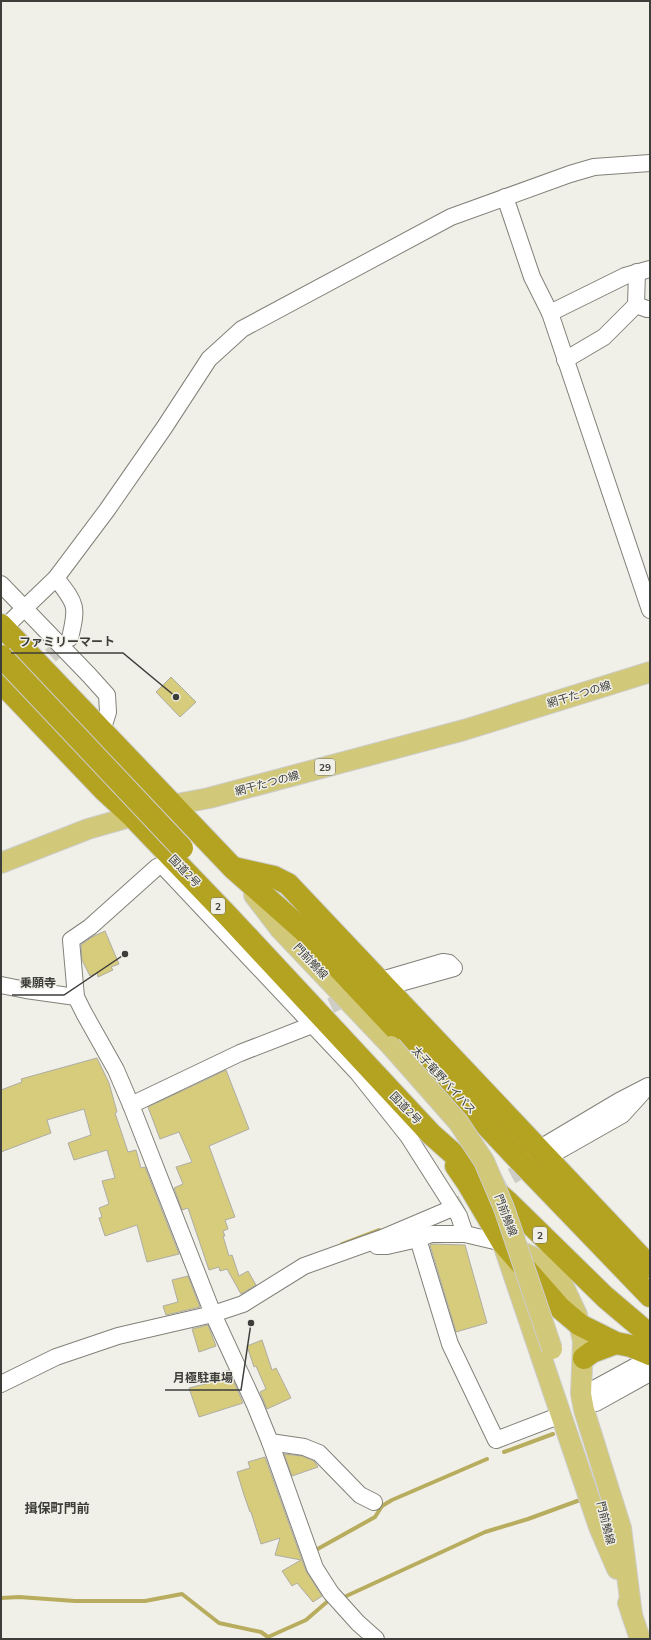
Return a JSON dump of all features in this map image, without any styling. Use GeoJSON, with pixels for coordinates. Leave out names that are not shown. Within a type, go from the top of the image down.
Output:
{"type":"FeatureCollection","features":[{"type":"Feature","properties":{"kind":"highway"},"geometry":{"type":"LineString","coordinates":[[2,626],[233,868]]}},
{"type":"Feature","properties":{"kind":"highway","name":"2"},"geometry":{"type":"LineString","coordinates":[[1,656],[424,1106],[510,1203]]}},
{"type":"Feature","properties":{"kind":"highway","name":"国道2号"},"geometry":{"type":"LineString","coordinates":[[1,682],[104,790],[132,816],[312,1021],[431,1134]]}},
{"type":"Feature","properties":{"kind":"highway","name":"太子竜野バイパス"},"geometry":{"type":"LineString","coordinates":[[233,868],[303,930],[380,989],[519,1160],[650,1296]]}},
{"type":"Feature","properties":{"kind":"highway"},"geometry":{"type":"LineString","coordinates":[[380,989],[547,1151],[650,1266]]}},
{"type":"Feature","properties":{"kind":"highway"},"geometry":{"type":"LineString","coordinates":[[431,1134],[467,1182],[503,1243],[560,1308],[580,1325],[616,1343],[631,1346],[650,1354]]}},
{"type":"Feature","properties":{"kind":"highway","name":"2"},"geometry":{"type":"LineString","coordinates":[[431,1134],[510,1203],[605,1297],[650,1335]]}},
{"type":"Feature","properties":{"kind":"highway"},"geometry":{"type":"LineString","coordinates":[[615,1260],[650,1285]]}},
{"type":"Feature","properties":{"kind":"highway"},"geometry":{"type":"LineString","coordinates":[[584,1358],[592,1352],[616,1343]]}},
{"type":"Feature","properties":{"kind":"main road","name":"網干たつの線"},"geometry":{"type":"LineString","coordinates":[[1,863],[88,828],[172,805],[209,798],[464,730],[650,672]]}},
{"type":"Feature","properties":{"kind":"main road","name":"門前鵤線"},"geometry":{"type":"LineString","coordinates":[[233,868],[280,929],[391,1046],[458,1122],[484,1161],[504,1208],[589,1460],[608,1525],[618,1569],[640,1639]]}},
{"type":"Feature","properties":{"kind":"main road"},"geometry":{"type":"LineString","coordinates":[[503,1243],[559,1422],[599,1527],[618,1569]]}},
{"type":"Feature","properties":{"kind":"main road"},"geometry":{"type":"LineString","coordinates":[[580,1325],[589,1400],[584,1410],[621,1528],[632,1614]]}},
{"type":"Feature","properties":{"kind":"street"},"geometry":{"type":"LineString","coordinates":[[2,626],[56,578],[107,510],[164,428],[209,359],[242,329],[451,217],[570,174],[594,167],[650,163]]}},
{"type":"Feature","properties":{"kind":"street"},"geometry":{"type":"LineString","coordinates":[[505,197],[532,277],[550,313],[650,610]]}},
{"type":"Feature","properties":{"kind":"street"},"geometry":{"type":"LineString","coordinates":[[550,313],[625,276],[644,270],[643,307],[604,337],[565,360]]}},
{"type":"Feature","properties":{"kind":"street"},"geometry":{"type":"LineString","coordinates":[[56,578],[73,600],[75,617],[70,638]]}},
{"type":"Feature","properties":{"kind":"street"},"geometry":{"type":"LineString","coordinates":[[1,584],[107,695],[108,712],[102,731]]}},
{"type":"Feature","properties":{"kind":"street"},"geometry":{"type":"LineString","coordinates":[[1,697],[49,747],[70,755]]}},
{"type":"Feature","properties":{"kind":"street"},"geometry":{"type":"LineString","coordinates":[[226,924],[162,865],[157,867],[90,927],[71,940],[76,997],[116,1070],[131,1105],[213,1314],[270,1442],[315,1568],[331,1593],[358,1623],[376,1639]]}},
{"type":"Feature","properties":{"kind":"street"},"geometry":{"type":"LineString","coordinates":[[1,985],[76,997]]}},
{"type":"Feature","properties":{"kind":"street"},"geometry":{"type":"LineString","coordinates":[[131,1105],[240,1053],[312,1021]]}},
{"type":"Feature","properties":{"kind":"street"},"geometry":{"type":"LineString","coordinates":[[359,1066],[408,1136],[459,1216],[465,1234]]}},
{"type":"Feature","properties":{"kind":"street"},"geometry":{"type":"LineString","coordinates":[[519,1160],[547,1151],[622,1116],[648,1086],[619,1101],[547,1151]]}},
{"type":"Feature","properties":{"kind":"street"},"geometry":{"type":"LineString","coordinates":[[465,1234],[475,1220],[481,1206]]}},
{"type":"Feature","properties":{"kind":"street"},"geometry":{"type":"LineString","coordinates":[[1,1384],[56,1357],[118,1336],[213,1314],[243,1304],[304,1266],[359,1246],[448,1210]]}},
{"type":"Feature","properties":{"kind":"street"},"geometry":{"type":"LineString","coordinates":[[359,1246],[387,1246],[418,1239],[430,1234],[465,1234],[503,1243]]}},
{"type":"Feature","properties":{"kind":"street"},"geometry":{"type":"LineString","coordinates":[[418,1239],[450,1344],[496,1440],[559,1422]]}},
{"type":"Feature","properties":{"kind":"street"},"geometry":{"type":"LineString","coordinates":[[589,1400],[636,1366],[648,1374]]}},
{"type":"Feature","properties":{"kind":"street"},"geometry":{"type":"LineString","coordinates":[[270,1442],[304,1447],[319,1453],[360,1495],[374,1502]]}},
{"type":"Feature","properties":{"kind":"building"},"geometry":{"type":"Polygon","coordinates":[[[171,677],[196,702],[180,717],[156,692],[171,677]]]}},
{"type":"Feature","properties":{"kind":"building"},"geometry":{"type":"Polygon","coordinates":[[[105,931],[119,964],[111,967],[113,970],[98,977],[97,973],[90,976],[82,960],[81,945],[92,937],[105,931]]]}},
{"type":"Feature","properties":{"kind":"building"},"geometry":{"type":"Polygon","coordinates":[[[97,1058],[109,1083],[117,1112],[115,1113],[128,1152],[136,1150],[141,1168],[145,1167],[179,1254],[147,1262],[137,1225],[105,1236],[99,1218],[102,1217],[99,1208],[109,1204],[102,1181],[115,1178],[107,1150],[74,1160],[68,1143],[91,1135],[84,1109],[47,1120],[51,1133],[1,1152],[1,1090],[22,1082],[21,1079],[97,1058]]]}},
{"type":"Feature","properties":{"kind":"building"},"geometry":{"type":"Polygon","coordinates":[[[226,1070],[249,1129],[209,1146],[235,1217],[225,1220],[228,1229],[223,1231],[229,1256],[232,1255],[239,1276],[248,1271],[256,1285],[241,1294],[227,1269],[220,1271],[219,1267],[209,1270],[188,1208],[182,1210],[174,1188],[183,1184],[176,1167],[192,1162],[179,1132],[160,1139],[148,1107],[226,1070]]]}},
{"type":"Feature","properties":{"kind":"building"},"geometry":{"type":"Polygon","coordinates":[[[430,1245],[465,1245],[487,1323],[456,1332],[430,1245]]]}},
{"type":"Feature","properties":{"kind":"building"},"geometry":{"type":"Polygon","coordinates":[[[188,1276],[200,1307],[166,1315],[163,1306],[178,1302],[172,1280],[188,1276]]]}},
{"type":"Feature","properties":{"kind":"building"},"geometry":{"type":"Polygon","coordinates":[[[208,1325],[216,1346],[199,1352],[192,1329],[208,1325]]]}},
{"type":"Feature","properties":{"kind":"building"},"geometry":{"type":"Polygon","coordinates":[[[262,1340],[272,1370],[276,1368],[291,1398],[267,1409],[260,1392],[266,1389],[256,1366],[254,1367],[247,1346],[262,1340]]]}},
{"type":"Feature","properties":{"kind":"building"},"geometry":{"type":"Polygon","coordinates":[[[229,1370],[243,1403],[199,1417],[189,1388],[212,1382],[210,1376],[229,1370]]]}},
{"type":"Feature","properties":{"kind":"building"},"geometry":{"type":"Polygon","coordinates":[[[284,1454],[302,1456],[314,1461],[318,1467],[292,1476],[284,1454]]]}},
{"type":"Feature","properties":{"kind":"building"},"geometry":{"type":"Polygon","coordinates":[[[265,1457],[306,1571],[322,1596],[313,1602],[297,1583],[292,1586],[282,1571],[301,1560],[275,1555],[280,1538],[261,1544],[244,1495],[237,1472],[250,1468],[248,1462],[265,1457]]]}},
{"type":"Feature","properties":{"kind":"waterway"},"geometry":{"type":"LineString","coordinates":[[159,1101],[181,1090]]}},
{"type":"Feature","properties":{"kind":"waterway"},"geometry":{"type":"LineString","coordinates":[[342,1244],[379,1230]]}},
{"type":"Feature","properties":{"kind":"waterway"},"geometry":{"type":"LineString","coordinates":[[504,1452],[553,1434]]}},
{"type":"Feature","properties":{"kind":"waterway"},"geometry":{"type":"LineString","coordinates":[[315,1552],[314,1551],[375,1517],[382,1506],[392,1500],[487,1459]]}},
{"type":"Feature","properties":{"kind":"waterway"},"geometry":{"type":"LineString","coordinates":[[340,1597],[342,1598],[485,1532],[528,1519],[580,1500]]}},
{"type":"Feature","properties":{"kind":"waterway"},"geometry":{"type":"LineString","coordinates":[[1,1598],[19,1597],[75,1601],[145,1601],[182,1594],[219,1623],[261,1632],[268,1637],[306,1620],[328,1601]]}},
{"type":"Feature","properties":{"kind":"tunnel"},"geometry":{"type":"LineString","coordinates":[[28,664],[50,656],[70,638]]}},
{"type":"Feature","properties":{"kind":"tunnel"},"geometry":{"type":"LineString","coordinates":[[309,1016],[355,994]]}},
{"type":"Feature","properties":{"kind":"tunnel"},"geometry":{"type":"LineString","coordinates":[[448,1210],[536,1163]]}},
{"type":"Feature","properties":{"kind":"place","name":"ファミリーマート"},"geometry":{"type":"Point","coordinates":[176,697]}},
{"type":"Feature","properties":{"kind":"place","name":"乗願寺"},"geometry":{"type":"Point","coordinates":[125,954]}},
{"type":"Feature","properties":{"kind":"place","name":"月極駐車場"},"geometry":{"type":"Point","coordinates":[251,1323]}},
{"type":"Feature","properties":{"kind":"district","name":"揖保町門前"},"geometry":{"type":"Point","coordinates":[57,1508]}}]}
